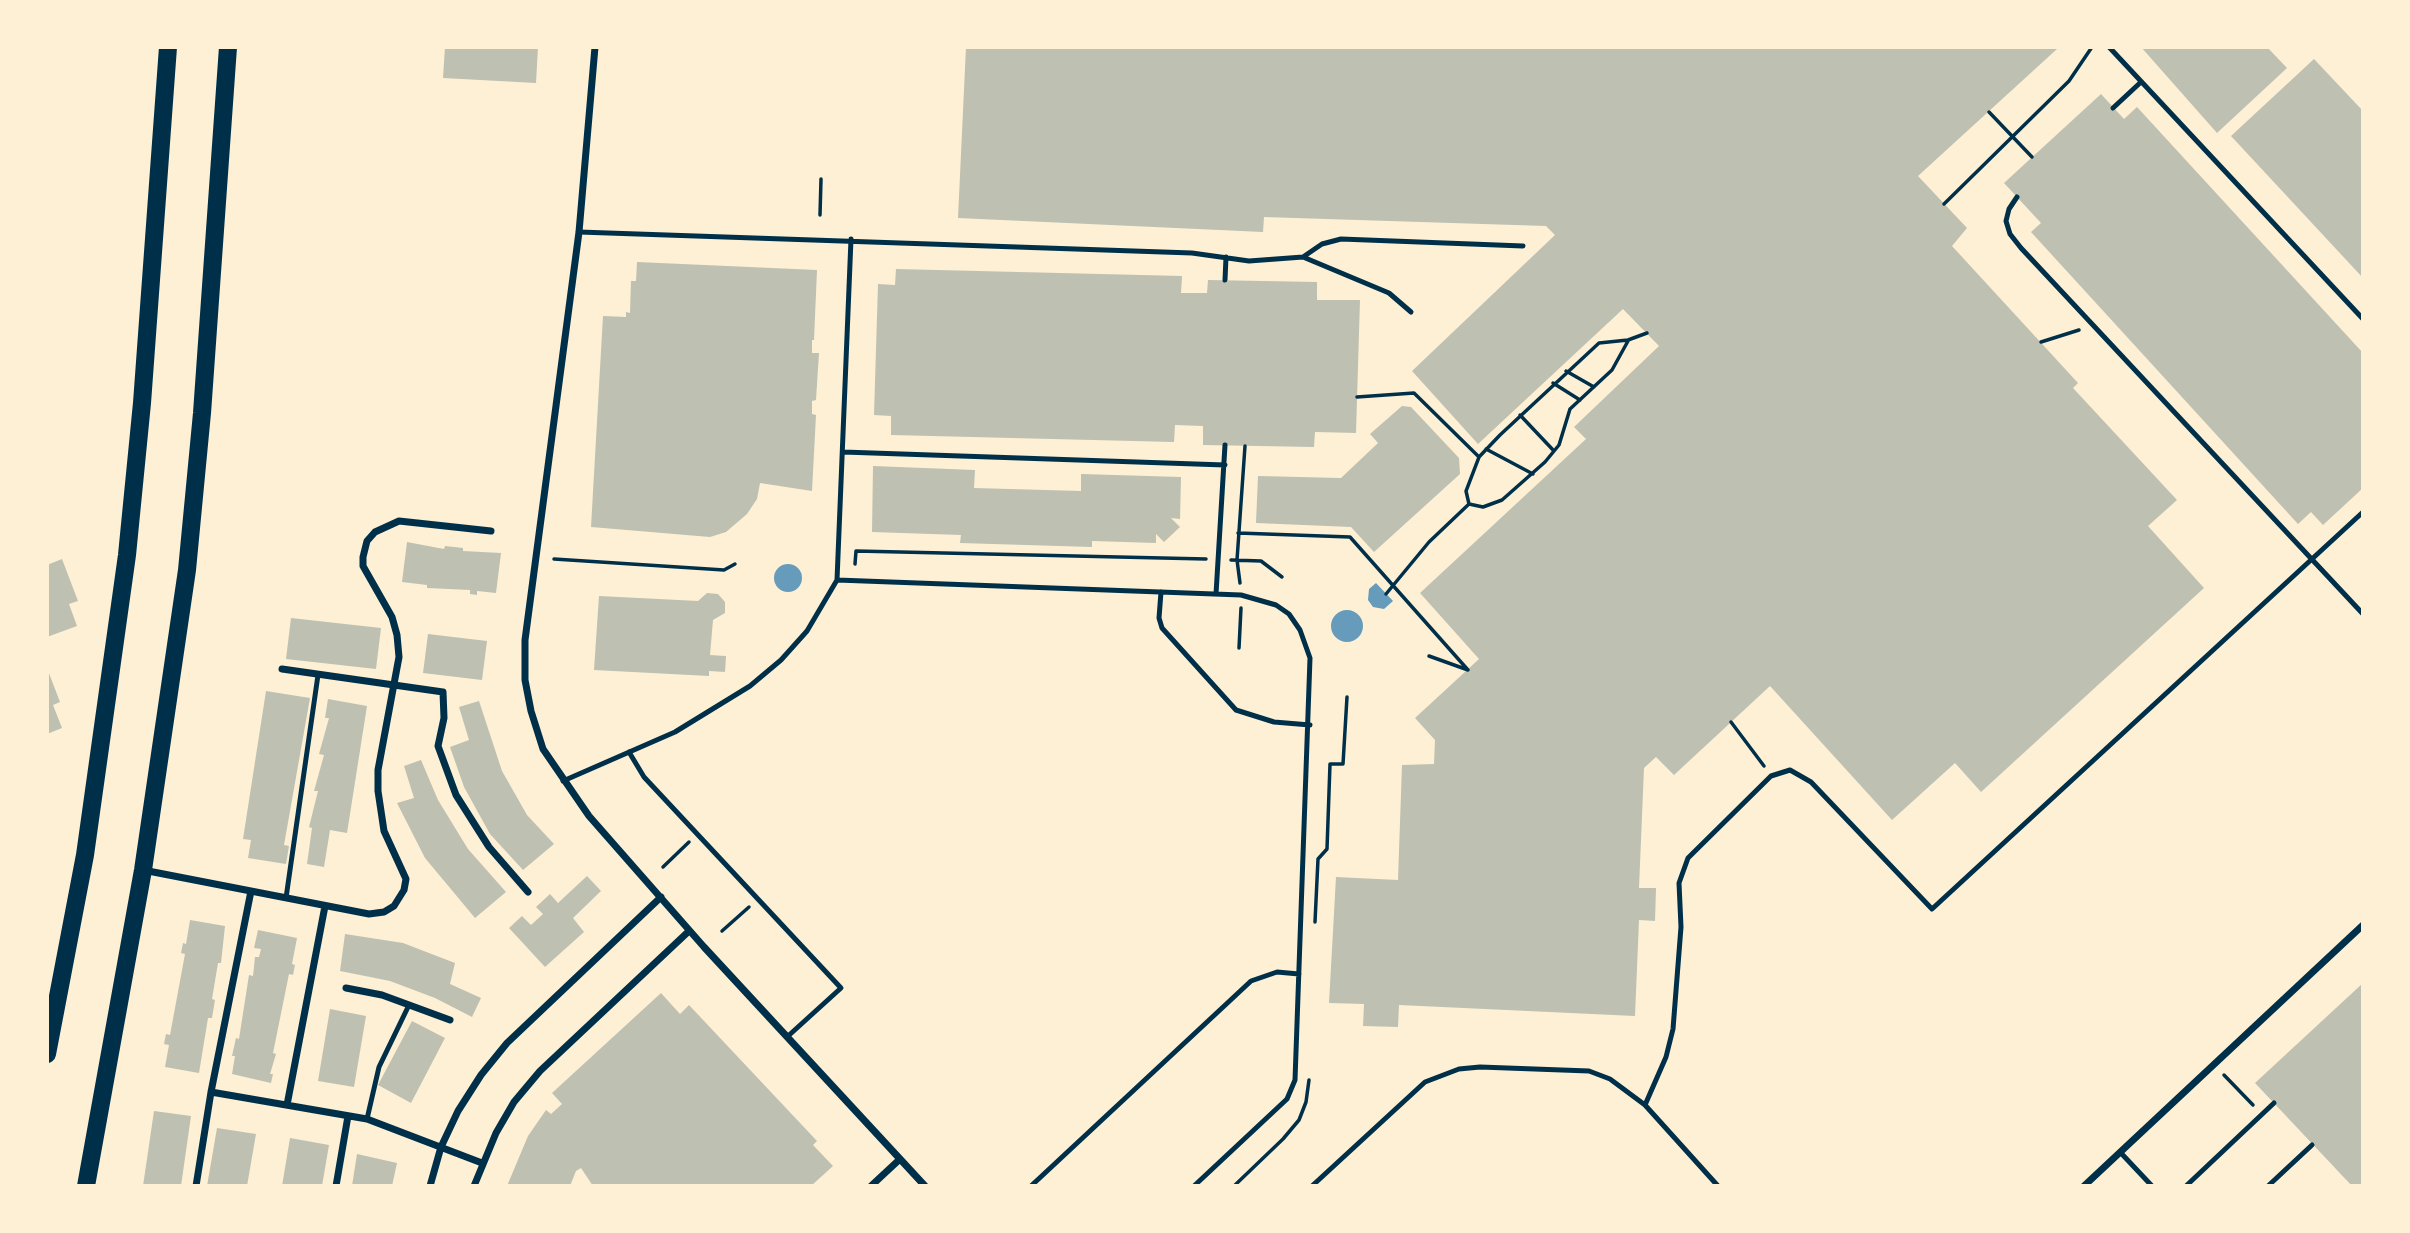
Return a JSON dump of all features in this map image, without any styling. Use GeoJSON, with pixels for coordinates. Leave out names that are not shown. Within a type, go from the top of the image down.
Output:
{"type":"FeatureCollection","features":[{"type":"Feature","properties":{"kind":"main road"},"geometry":{"type":"LineString","coordinates":[[47,1054],[87,841],[127,555],[142,403],[168,47]]}},
{"type":"Feature","properties":{"kind":"main road"},"geometry":{"type":"LineString","coordinates":[[86,1186],[143,870],[188,557],[203,399],[228,47]]}},
{"type":"Feature","properties":{"kind":"street"},"geometry":{"type":"LineString","coordinates":[[595,47],[579,232],[525,640],[525,680],[531,711],[543,749],[589,816],[689,931],[925,1186]]}},
{"type":"Feature","properties":{"kind":"street"},"geometry":{"type":"LineString","coordinates":[[143,870],[369,914],[384,912],[394,906],[404,890],[405,879],[384,831],[377,791],[378,770],[395,685],[397,635],[392,617],[363,566],[367,541],[387,524],[399,521],[491,531]]}},
{"type":"Feature","properties":{"kind":"street"},"geometry":{"type":"LineString","coordinates":[[282,669],[443,692],[444,718],[438,746],[456,795],[489,847],[528,892]]}},
{"type":"Feature","properties":{"kind":"street"},"geometry":{"type":"LineString","coordinates":[[196,1186],[211,1092],[251,891]]}},
{"type":"Feature","properties":{"kind":"street"},"geometry":{"type":"LineString","coordinates":[[430,1186],[441,1147],[458,1111],[507,1043],[661,897]]}},
{"type":"Feature","properties":{"kind":"street"},"geometry":{"type":"LineString","coordinates":[[287,1105],[325,906]]}},
{"type":"Feature","properties":{"kind":"street"},"geometry":{"type":"LineString","coordinates":[[2084,1186],[2363,925]]}},
{"type":"Feature","properties":{"kind":"street"},"geometry":{"type":"LineString","coordinates":[[474,1186],[482,1163],[514,1102],[540,1071],[689,931]]}},
{"type":"Feature","properties":{"kind":"street"},"geometry":{"type":"LineString","coordinates":[[346,988],[409,1004],[450,1020]]}},
{"type":"Feature","properties":{"kind":"street"},"geometry":{"type":"LineString","coordinates":[[211,1092],[367,1119],[482,1163]]}},
{"type":"Feature","properties":{"kind":"street"},"geometry":{"type":"LineString","coordinates":[[336,1186],[348,1116]]}},
{"type":"Feature","properties":{"kind":"street"},"geometry":{"type":"LineString","coordinates":[[871,1186],[900,1159]]}},
{"type":"Feature","properties":{"kind":"lane"},"geometry":{"type":"LineString","coordinates":[[2109,47],[2363,319]]}},
{"type":"Feature","properties":{"kind":"lane"},"geometry":{"type":"LineString","coordinates":[[2113,108],[2141,82]]}},
{"type":"Feature","properties":{"kind":"lane"},"geometry":{"type":"LineString","coordinates":[[2017,197],[2009,209],[2006,221],[2010,234],[2021,248],[2310,561],[2363,614]]}},
{"type":"Feature","properties":{"kind":"lane"},"geometry":{"type":"LineString","coordinates":[[579,232],[850,239],[1192,253],[1249,261],[1303,257],[1389,293],[1411,312]]}},
{"type":"Feature","properties":{"kind":"lane"},"geometry":{"type":"LineString","coordinates":[[563,781],[676,732],[750,686],[781,660],[807,631],[837,580],[850,239]]}},
{"type":"Feature","properties":{"kind":"lane"},"geometry":{"type":"LineString","coordinates":[[1303,257],[1322,244],[1341,239],[1523,246]]}},
{"type":"Feature","properties":{"kind":"lane"},"geometry":{"type":"LineString","coordinates":[[1225,280],[1226,257]]}},
{"type":"Feature","properties":{"kind":"lane"},"geometry":{"type":"LineString","coordinates":[[1216,594],[1225,445]]}},
{"type":"Feature","properties":{"kind":"lane"},"geometry":{"type":"LineString","coordinates":[[843,452],[1225,465]]}},
{"type":"Feature","properties":{"kind":"lane"},"geometry":{"type":"LineString","coordinates":[[1645,1105],[1666,1057],[1673,1029],[1681,927],[1679,883],[1688,858],[1772,776],[1790,770],[1811,782],[1932,909],[2363,512]]}},
{"type":"Feature","properties":{"kind":"lane"},"geometry":{"type":"LineString","coordinates":[[837,580],[1241,595],[1265,600],[1289,614],[1307,644],[1310,658],[1310,725],[1293,1090],[1287,1099],[1194,1186]]}},
{"type":"Feature","properties":{"kind":"lane"},"geometry":{"type":"LineString","coordinates":[[1161,592],[1159,618],[1167,635],[1236,710],[1274,722],[1310,725]]}},
{"type":"Feature","properties":{"kind":"lane"},"geometry":{"type":"LineString","coordinates":[[286,898],[318,675]]}},
{"type":"Feature","properties":{"kind":"lane"},"geometry":{"type":"LineString","coordinates":[[629,752],[644,777],[841,988],[787,1037]]}},
{"type":"Feature","properties":{"kind":"lane"},"geometry":{"type":"LineString","coordinates":[[1031,1186],[1251,981],[1277,972],[1299,974]]}},
{"type":"Feature","properties":{"kind":"lane"},"geometry":{"type":"LineString","coordinates":[[367,1119],[379,1067],[409,1004]]}},
{"type":"Feature","properties":{"kind":"lane"},"geometry":{"type":"LineString","coordinates":[[1312,1186],[1425,1082],[1459,1069],[1480,1067],[1589,1071],[1623,1086],[1645,1105],[1718,1186]]}},
{"type":"Feature","properties":{"kind":"lane"},"geometry":{"type":"LineString","coordinates":[[2186,1186],[2274,1103]]}},
{"type":"Feature","properties":{"kind":"lane"},"geometry":{"type":"LineString","coordinates":[[2268,1186],[2312,1144]]}},
{"type":"Feature","properties":{"kind":"lane"},"geometry":{"type":"LineString","coordinates":[[2120,1152],[2152,1186]]}},
{"type":"Feature","properties":{"kind":"path"},"geometry":{"type":"LineString","coordinates":[[1944,204],[2069,81],[2092,47]]}},
{"type":"Feature","properties":{"kind":"path"},"geometry":{"type":"LineString","coordinates":[[1989,112],[2032,156]]}},
{"type":"Feature","properties":{"kind":"path"},"geometry":{"type":"LineString","coordinates":[[820,215],[821,179]]}},
{"type":"Feature","properties":{"kind":"path"},"geometry":{"type":"LineString","coordinates":[[2041,342],[2088,327]]}},
{"type":"Feature","properties":{"kind":"path"},"geometry":{"type":"LineString","coordinates":[[1469,504],[1466,491],[1479,457],[1553,383],[1599,343],[1628,340],[1647,333]]}},
{"type":"Feature","properties":{"kind":"path"},"geometry":{"type":"LineString","coordinates":[[1469,504],[1483,507],[1502,500],[1533,474],[1554,451],[1567,424],[1570,409],[1612,370],[1628,340]]}},
{"type":"Feature","properties":{"kind":"path"},"geometry":{"type":"LineString","coordinates":[[1566,371],[1594,387]]}},
{"type":"Feature","properties":{"kind":"path"},"geometry":{"type":"LineString","coordinates":[[1553,383],[1580,400]]}},
{"type":"Feature","properties":{"kind":"path"},"geometry":{"type":"LineString","coordinates":[[1357,397],[1414,393],[1479,457]]}},
{"type":"Feature","properties":{"kind":"path"},"geometry":{"type":"LineString","coordinates":[[1520,415],[1554,451]]}},
{"type":"Feature","properties":{"kind":"path"},"geometry":{"type":"LineString","coordinates":[[1240,648],[1241,595],[1237,560],[1245,446]]}},
{"type":"Feature","properties":{"kind":"path"},"geometry":{"type":"LineString","coordinates":[[1486,449],[1533,474]]}},
{"type":"Feature","properties":{"kind":"path"},"geometry":{"type":"LineString","coordinates":[[1386,594],[1429,542],[1469,504]]}},
{"type":"Feature","properties":{"kind":"path"},"geometry":{"type":"LineString","coordinates":[[1238,533],[1350,537],[1468,670],[1429,656]]}},
{"type":"Feature","properties":{"kind":"path"},"geometry":{"type":"LineString","coordinates":[[855,564],[856,551],[1219,559],[1261,561],[1282,577]]}},
{"type":"Feature","properties":{"kind":"path"},"geometry":{"type":"LineString","coordinates":[[554,559],[724,570],[735,564]]}},
{"type":"Feature","properties":{"kind":"path"},"geometry":{"type":"LineString","coordinates":[[1731,722],[1772,776]]}},
{"type":"Feature","properties":{"kind":"path"},"geometry":{"type":"LineString","coordinates":[[663,867],[689,842]]}},
{"type":"Feature","properties":{"kind":"path"},"geometry":{"type":"LineString","coordinates":[[722,931],[750,906]]}},
{"type":"Feature","properties":{"kind":"path"},"geometry":{"type":"LineString","coordinates":[[2224,1075],[2262,1114]]}},
{"type":"Feature","properties":{"kind":"water"},"geometry":{"type":"Polygon","coordinates":[[[788,564],[798,568],[802,578],[798,588],[788,592],[778,588],[774,578],[778,568],[788,564]]]}},
{"type":"Feature","properties":{"kind":"water"},"geometry":{"type":"Polygon","coordinates":[[[1376,583],[1393,601],[1384,609],[1373,607],[1368,600],[1369,589],[1376,583]]]}},
{"type":"Feature","properties":{"kind":"water"},"geometry":{"type":"Polygon","coordinates":[[[1347,610],[1359,614],[1363,626],[1359,638],[1347,642],[1335,638],[1331,626],[1335,614],[1347,610]]]}},
{"type":"Feature","properties":{"kind":"building"},"geometry":{"type":"Polygon","coordinates":[[[445,47],[538,47],[536,83],[443,78],[445,47]]]}},
{"type":"Feature","properties":{"kind":"building"},"geometry":{"type":"Polygon","coordinates":[[[966,47],[2055,47],[2057,49],[1918,176],[1967,228],[1952,246],[2078,383],[2073,388],[2177,500],[2148,526],[2204,588],[1981,792],[1955,763],[1892,820],[1770,686],[1674,775],[1656,757],[1644,768],[1639,888],[1656,888],[1655,921],[1639,920],[1635,1016],[1399,1005],[1398,1027],[1363,1026],[1364,1004],[1329,1003],[1336,877],[1398,880],[1402,765],[1434,764],[1435,740],[1415,718],[1479,659],[1420,593],[1586,439],[1574,427],[1659,346],[1623,309],[1478,444],[1412,371],[1555,235],[1546,226],[1264,217],[1263,232],[958,218],[966,47]]]}},
{"type":"Feature","properties":{"kind":"building"},"geometry":{"type":"Polygon","coordinates":[[[2141,47],[2267,47],[2287,68],[2217,133],[2141,47]]]}},
{"type":"Feature","properties":{"kind":"building"},"geometry":{"type":"Polygon","coordinates":[[[2314,59],[2363,111],[2363,278],[2231,136],[2314,59]]]}},
{"type":"Feature","properties":{"kind":"building"},"geometry":{"type":"Polygon","coordinates":[[[2101,94],[2124,119],[2137,107],[2363,353],[2363,488],[2323,525],[2311,512],[2298,524],[2031,232],[2041,223],[2004,183],[2101,94]]]}},
{"type":"Feature","properties":{"kind":"building"},"geometry":{"type":"Polygon","coordinates":[[[637,262],[817,270],[812,353],[819,353],[816,400],[812,401],[812,414],[816,415],[812,491],[760,483],[757,499],[747,514],[726,532],[710,537],[591,527],[603,316],[626,317],[626,312],[630,313],[631,281],[636,281],[637,262]]]}},
{"type":"Feature","properties":{"kind":"building"},"geometry":{"type":"Polygon","coordinates":[[[896,269],[1182,276],[1181,293],[1207,293],[1208,280],[1317,282],[1317,300],[1360,300],[1356,433],[1315,432],[1314,447],[1203,445],[1203,426],[1175,425],[1174,442],[891,435],[891,416],[874,415],[878,284],[895,285],[896,269]]]}},
{"type":"Feature","properties":{"kind":"building"},"geometry":{"type":"Polygon","coordinates":[[[1402,406],[1411,407],[1459,458],[1460,474],[1374,552],[1351,527],[1256,523],[1258,476],[1341,478],[1378,443],[1370,434],[1402,406]]]}},
{"type":"Feature","properties":{"kind":"building"},"geometry":{"type":"Polygon","coordinates":[[[873,466],[975,470],[974,488],[1081,491],[1081,474],[1181,477],[1180,519],[1171,518],[1180,527],[1164,542],[1156,534],[1156,543],[1092,541],[1092,547],[960,543],[961,535],[872,532],[873,466]]]}},
{"type":"Feature","properties":{"kind":"building"},"geometry":{"type":"Polygon","coordinates":[[[407,542],[444,549],[445,546],[463,548],[463,551],[501,553],[496,593],[477,591],[477,595],[470,594],[470,590],[427,588],[427,585],[402,582],[407,542]]]}},
{"type":"Feature","properties":{"kind":"building"},"geometry":{"type":"Polygon","coordinates":[[[62,559],[78,601],[69,604],[77,626],[47,637],[47,565],[62,559]]]}},
{"type":"Feature","properties":{"kind":"building"},"geometry":{"type":"Polygon","coordinates":[[[707,593],[718,594],[725,602],[725,613],[713,620],[710,655],[726,656],[725,672],[709,671],[709,676],[594,670],[599,596],[698,601],[707,593]]]}},
{"type":"Feature","properties":{"kind":"building"},"geometry":{"type":"Polygon","coordinates":[[[291,618],[381,628],[376,669],[286,659],[291,618]]]}},
{"type":"Feature","properties":{"kind":"building"},"geometry":{"type":"Polygon","coordinates":[[[428,634],[487,641],[482,680],[423,673],[428,634]]]}},
{"type":"Feature","properties":{"kind":"building"},"geometry":{"type":"Polygon","coordinates":[[[47,668],[60,702],[53,705],[62,728],[47,734],[47,668]]]}},
{"type":"Feature","properties":{"kind":"building"},"geometry":{"type":"Polygon","coordinates":[[[266,691],[310,698],[284,845],[289,846],[286,864],[248,858],[251,840],[243,839],[266,691]]]}},
{"type":"Feature","properties":{"kind":"building"},"geometry":{"type":"Polygon","coordinates":[[[328,699],[367,706],[347,833],[330,830],[324,867],[307,864],[312,828],[309,827],[318,791],[314,791],[324,755],[319,754],[329,718],[325,718],[328,699]]]}},
{"type":"Feature","properties":{"kind":"building"},"geometry":{"type":"Polygon","coordinates":[[[479,701],[502,771],[527,815],[554,844],[523,870],[490,834],[464,787],[450,747],[469,740],[459,707],[479,701]]]}},
{"type":"Feature","properties":{"kind":"building"},"geometry":{"type":"Polygon","coordinates":[[[421,760],[438,800],[468,849],[506,892],[475,918],[425,858],[397,803],[414,798],[404,766],[421,760]]]}},
{"type":"Feature","properties":{"kind":"building"},"geometry":{"type":"Polygon","coordinates":[[[587,876],[601,891],[573,918],[584,932],[545,967],[509,928],[522,916],[531,925],[543,914],[536,907],[550,894],[558,903],[587,876]]]}},
{"type":"Feature","properties":{"kind":"building"},"geometry":{"type":"Polygon","coordinates":[[[190,920],[225,926],[221,963],[218,963],[212,999],[215,1000],[212,1018],[208,1018],[199,1073],[165,1067],[169,1045],[164,1044],[166,1034],[170,1035],[185,954],[181,953],[183,943],[186,944],[190,920]]]}},
{"type":"Feature","properties":{"kind":"building"},"geometry":{"type":"Polygon","coordinates":[[[258,930],[297,938],[292,964],[295,965],[293,975],[289,974],[273,1053],[276,1054],[270,1074],[273,1074],[271,1083],[232,1074],[235,1056],[232,1056],[236,1038],[239,1039],[249,975],[253,976],[255,957],[259,957],[261,949],[254,948],[258,930]]]}},
{"type":"Feature","properties":{"kind":"building"},"geometry":{"type":"Polygon","coordinates":[[[345,934],[403,943],[455,963],[450,984],[481,998],[472,1017],[435,998],[390,981],[340,971],[345,934]]]}},
{"type":"Feature","properties":{"kind":"building"},"geometry":{"type":"Polygon","coordinates":[[[2363,983],[2363,1186],[2352,1186],[2255,1083],[2363,983]]]}},
{"type":"Feature","properties":{"kind":"building"},"geometry":{"type":"Polygon","coordinates":[[[661,993],[680,1014],[689,1005],[817,1141],[813,1145],[833,1166],[811,1186],[593,1186],[581,1168],[576,1171],[570,1186],[507,1186],[528,1136],[546,1110],[551,1114],[562,1104],[552,1093],[661,993]]]}},
{"type":"Feature","properties":{"kind":"building"},"geometry":{"type":"Polygon","coordinates":[[[330,1009],[366,1016],[354,1087],[318,1081],[330,1009]]]}},
{"type":"Feature","properties":{"kind":"building"},"geometry":{"type":"Polygon","coordinates":[[[412,1021],[445,1038],[411,1103],[378,1085],[412,1021]]]}},
{"type":"Feature","properties":{"kind":"building"},"geometry":{"type":"Polygon","coordinates":[[[154,1111],[191,1116],[181,1186],[143,1186],[154,1111]]]}},
{"type":"Feature","properties":{"kind":"building"},"geometry":{"type":"Polygon","coordinates":[[[217,1128],[256,1134],[247,1186],[207,1186],[217,1128]]]}},
{"type":"Feature","properties":{"kind":"building"},"geometry":{"type":"Polygon","coordinates":[[[290,1138],[329,1145],[322,1186],[282,1186],[290,1138]]]}},
{"type":"Feature","properties":{"kind":"building"},"geometry":{"type":"Polygon","coordinates":[[[357,1154],[397,1163],[392,1186],[352,1186],[357,1154]]]}}]}
